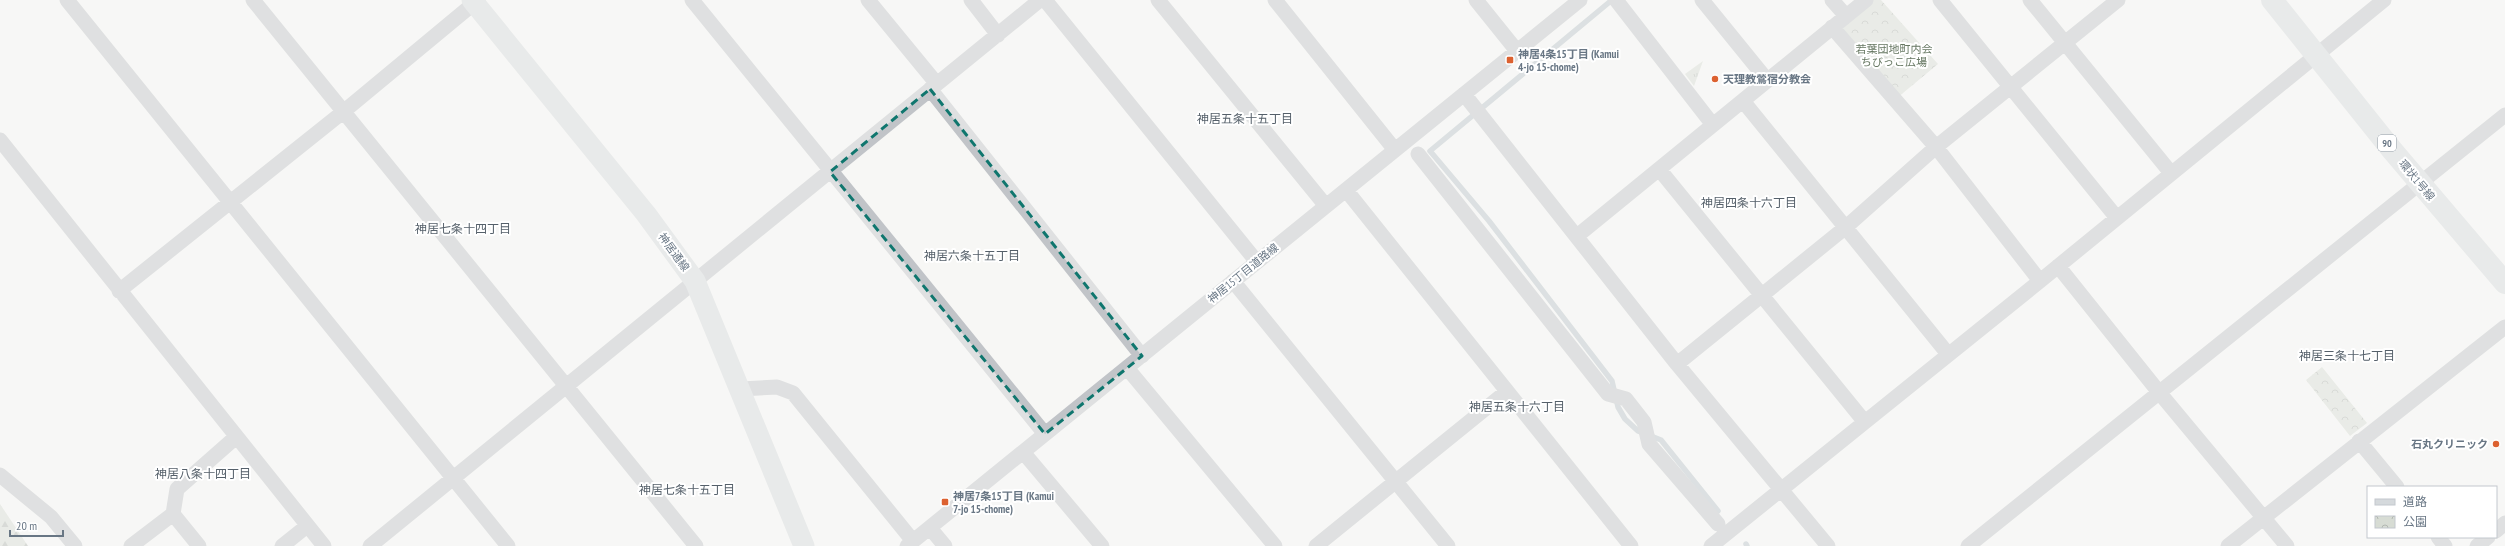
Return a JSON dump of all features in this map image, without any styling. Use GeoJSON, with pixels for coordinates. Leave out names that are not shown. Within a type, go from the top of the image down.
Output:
{"type":"FeatureCollection","features":[{"type":"Feature","properties":{"kind":"main road","name":"環状1号線"},"geometry":{"type":"LineString","coordinates":[[2272,0],[2420,183],[2505,283]]}},
{"type":"Feature","properties":{"kind":"street"},"geometry":{"type":"LineString","coordinates":[[66,0],[508,546]]}},
{"type":"Feature","properties":{"kind":"street"},"geometry":{"type":"LineString","coordinates":[[253,0],[696,546]]}},
{"type":"Feature","properties":{"kind":"street"},"geometry":{"type":"LineString","coordinates":[[692,0],[830,172],[1045,434]]}},
{"type":"Feature","properties":{"kind":"street"},"geometry":{"type":"LineString","coordinates":[[868,0],[1142,356]]}},
{"type":"Feature","properties":{"kind":"street"},"geometry":{"type":"LineString","coordinates":[[970,0],[998,35]]}},
{"type":"Feature","properties":{"kind":"street"},"geometry":{"type":"LineString","coordinates":[[370,546],[1040,0]]}},
{"type":"Feature","properties":{"kind":"street"},"geometry":{"type":"LineString","coordinates":[[1045,0],[1257,262]]}},
{"type":"Feature","properties":{"kind":"street"},"geometry":{"type":"LineString","coordinates":[[1158,0],[1326,206]]}},
{"type":"Feature","properties":{"kind":"street"},"geometry":{"type":"LineString","coordinates":[[1275,0],[1395,150]]}},
{"type":"Feature","properties":{"kind":"street"},"geometry":{"type":"LineString","coordinates":[[1476,0],[1517,51]]}},
{"type":"Feature","properties":{"kind":"street","name":"神居15丁目道路線"},"geometry":{"type":"LineString","coordinates":[[910,544],[1580,0]]}},
{"type":"Feature","properties":{"kind":"street"},"geometry":{"type":"LineString","coordinates":[[1616,0],[1713,125]]}},
{"type":"Feature","properties":{"kind":"street"},"geometry":{"type":"LineString","coordinates":[[1702,0],[1767,80]]}},
{"type":"Feature","properties":{"kind":"street"},"geometry":{"type":"LineString","coordinates":[[1832,0],[1846,16]]}},
{"type":"Feature","properties":{"kind":"street"},"geometry":{"type":"LineString","coordinates":[[1577,236],[1866,0]]}},
{"type":"Feature","properties":{"kind":"street"},"geometry":{"type":"LineString","coordinates":[[1940,0],[2117,218]]}},
{"type":"Feature","properties":{"kind":"street"},"geometry":{"type":"LineString","coordinates":[[2030,0],[2172,173]]}},
{"type":"Feature","properties":{"kind":"street"},"geometry":{"type":"LineString","coordinates":[[1678,364],[1846,227],[1936,147],[2118,0]]}},
{"type":"Feature","properties":{"kind":"street"},"geometry":{"type":"LineString","coordinates":[[1711,546],[1783,490],[1864,421],[2040,281],[2384,0]]}},
{"type":"Feature","properties":{"kind":"street"},"geometry":{"type":"LineString","coordinates":[[119,291],[343,112],[475,1]]}},
{"type":"Feature","properties":{"kind":"street","name":"神居通線"},"geometry":{"type":"LineString","coordinates":[[475,1],[646,214],[695,281],[741,389],[804,546]]}},
{"type":"Feature","properties":{"kind":"street"},"geometry":{"type":"LineString","coordinates":[[1832,27],[1936,147],[2040,281]]}},
{"type":"Feature","properties":{"kind":"street"},"geometry":{"type":"LineString","coordinates":[[1464,94],[1678,364],[1828,546]]}},
{"type":"Feature","properties":{"kind":"street"},"geometry":{"type":"LineString","coordinates":[[1743,101],[1948,354]]}},
{"type":"Feature","properties":{"kind":"street"},"geometry":{"type":"LineString","coordinates":[[1968,546],[2158,391],[2505,115]]}},
{"type":"Feature","properties":{"kind":"street"},"geometry":{"type":"LineString","coordinates":[[0,140],[324,546]]}},
{"type":"Feature","properties":{"kind":"street"},"geometry":{"type":"LineString","coordinates":[[1418,154],[1608,394],[1626,400],[1644,422],[1648,444],[1724,535]]}},
{"type":"Feature","properties":{"kind":"street"},"geometry":{"type":"LineString","coordinates":[[1658,169],[1864,421]]}},
{"type":"Feature","properties":{"kind":"street"},"geometry":{"type":"LineString","coordinates":[[1346,190],[1506,392],[1631,546]]}},
{"type":"Feature","properties":{"kind":"street"},"geometry":{"type":"LineString","coordinates":[[2058,266],[2158,391],[2287,546]]}},
{"type":"Feature","properties":{"kind":"street"},"geometry":{"type":"LineString","coordinates":[[1233,281],[1448,546]]}},
{"type":"Feature","properties":{"kind":"street"},"geometry":{"type":"LineString","coordinates":[[2228,546],[2505,327]]}},
{"type":"Feature","properties":{"kind":"street"},"geometry":{"type":"LineString","coordinates":[[1127,368],[1275,546]]}},
{"type":"Feature","properties":{"kind":"street"},"geometry":{"type":"LineString","coordinates":[[741,389],[777,387],[793,393],[910,544]]}},
{"type":"Feature","properties":{"kind":"street"},"geometry":{"type":"LineString","coordinates":[[1316,546],[1506,392]]}},
{"type":"Feature","properties":{"kind":"street"},"geometry":{"type":"LineString","coordinates":[[131,546],[173,514],[177,489],[236,437]]}},
{"type":"Feature","properties":{"kind":"street"},"geometry":{"type":"LineString","coordinates":[[2359,441],[2396,486]]}},
{"type":"Feature","properties":{"kind":"street"},"geometry":{"type":"LineString","coordinates":[[1023,452],[1102,546]]}},
{"type":"Feature","properties":{"kind":"street"},"geometry":{"type":"LineString","coordinates":[[0,475],[51,517],[75,546]]}},
{"type":"Feature","properties":{"kind":"street"},"geometry":{"type":"LineString","coordinates":[[173,514],[199,546]]}},
{"type":"Feature","properties":{"kind":"street"},"geometry":{"type":"LineString","coordinates":[[2497,530],[2505,523]]}},
{"type":"Feature","properties":{"kind":"street"},"geometry":{"type":"LineString","coordinates":[[282,546],[307,526]]}},
{"type":"Feature","properties":{"kind":"street"},"geometry":{"type":"LineString","coordinates":[[930,528],[945,546]]}},
{"type":"Feature","properties":{"kind":"street"},"geometry":{"type":"LineString","coordinates":[[2439,538],[2445,546]]}},
{"type":"Feature","properties":{"kind":"street"},"geometry":{"type":"LineString","coordinates":[[2477,546],[2487,538]]}},
{"type":"Feature","properties":{"kind":"highlighted area"},"geometry":{"type":"Polygon","coordinates":[[[930,89],[1142,356],[1045,434],[830,172],[930,89]]]}},
{"type":"Feature","properties":{"kind":"green space","name":"若葉団地町内会 ちびっこ広場"},"geometry":{"type":"Polygon","coordinates":[[[1867,0],[1881,0],[1938,64],[1897,98],[1836,28],[1867,0]]]}},
{"type":"Feature","properties":{"kind":"green space"},"geometry":{"type":"Polygon","coordinates":[[[1703,61],[1694,86],[1685,74],[1703,61]]]}},
{"type":"Feature","properties":{"kind":"green space"},"geometry":{"type":"Polygon","coordinates":[[[2322,367],[2367,423],[2350,436],[2306,380],[2322,367]]]}},
{"type":"Feature","properties":{"kind":"green space"},"geometry":{"type":"Polygon","coordinates":[[[0,504],[28,546],[0,546],[0,504]]]}},
{"type":"Feature","properties":{"kind":"waterway"},"geometry":{"type":"LineString","coordinates":[[1612,0],[1430,151],[1489,221],[1612,381],[1618,407],[1625,419],[1638,431],[1661,440],[1718,511]]}},
{"type":"Feature","properties":{"kind":"place","name":"神居4条15丁目 (Kamui 4-jo 15-chome)"},"geometry":{"type":"Point","coordinates":[1510,60]}},
{"type":"Feature","properties":{"kind":"place","name":"天理教鶯宿分教会"},"geometry":{"type":"Point","coordinates":[1715,79]}},
{"type":"Feature","properties":{"kind":"place","name":"石丸クリニック"},"geometry":{"type":"Point","coordinates":[2496,444]}},
{"type":"Feature","properties":{"kind":"place","name":"神居7条15丁目 (Kamui 7-jo 15-chome)"},"geometry":{"type":"Point","coordinates":[945,502]}},
{"type":"Feature","properties":{"kind":"district","name":"神居五条十五丁目"},"geometry":{"type":"Point","coordinates":[1245,119]}},
{"type":"Feature","properties":{"kind":"district","name":"神居四条十六丁目"},"geometry":{"type":"Point","coordinates":[1749,203]}},
{"type":"Feature","properties":{"kind":"district","name":"神居七条十四丁目"},"geometry":{"type":"Point","coordinates":[463,229]}},
{"type":"Feature","properties":{"kind":"district","name":"神居六条十五丁目"},"geometry":{"type":"Point","coordinates":[972,256]}},
{"type":"Feature","properties":{"kind":"district","name":"神居三条十七丁目"},"geometry":{"type":"Point","coordinates":[2347,356]}},
{"type":"Feature","properties":{"kind":"district","name":"神居五条十六丁目"},"geometry":{"type":"Point","coordinates":[1517,407]}},
{"type":"Feature","properties":{"kind":"district","name":"神居八条十四丁目"},"geometry":{"type":"Point","coordinates":[203,474]}},
{"type":"Feature","properties":{"kind":"district","name":"神居七条十五丁目"},"geometry":{"type":"Point","coordinates":[687,490]}}]}
